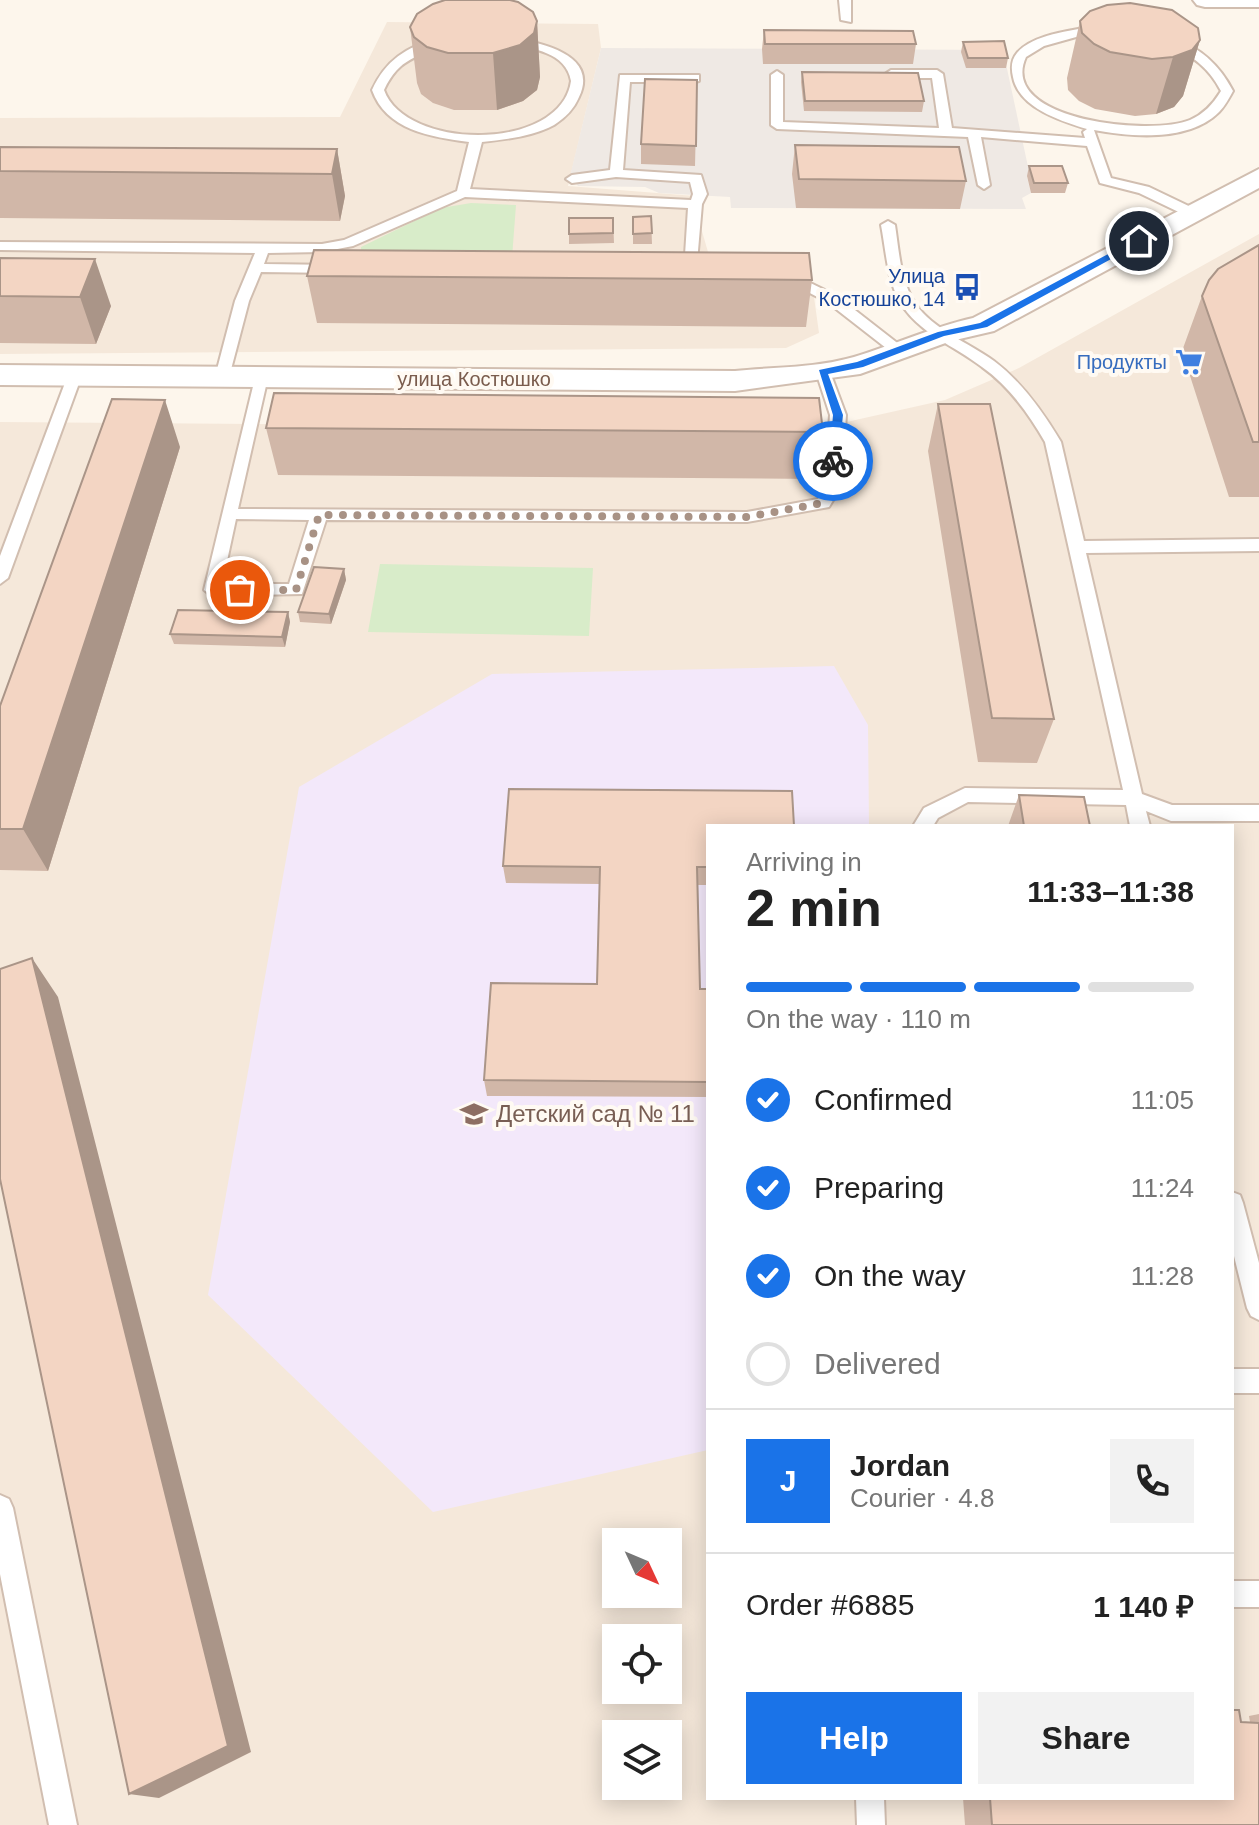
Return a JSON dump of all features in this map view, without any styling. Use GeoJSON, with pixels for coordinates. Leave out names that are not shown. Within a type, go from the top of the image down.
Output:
{"type":"FeatureCollection","features":[{"type":"Feature","properties":{"kind":"street"},"geometry":{"type":"LineString","coordinates":[[1205,0],[1259,0]]}},
{"type":"Feature","properties":{"kind":"street","name":"улица Костюшко"},"geometry":{"type":"LineString","coordinates":[[942,334],[958,308],[1259,150]]}},
{"type":"Feature","properties":{"kind":"street","name":"улица Костюшко"},"geometry":{"type":"LineString","coordinates":[[0,375],[735,381],[823,372],[900,352],[942,334],[983,325],[1259,177]]}},
{"type":"Feature","properties":{"kind":"lane"},"geometry":{"type":"LineString","coordinates":[[845,0],[847,20]]}},
{"type":"Feature","properties":{"kind":"lane"},"geometry":{"type":"LineString","coordinates":[[1094,29],[1141,33],[1189,48],[1220,71],[1227,91],[1222,106],[1200,122],[1157,132],[1118,131],[1087,125],[1045,108],[1021,87],[1018,61],[1022,53],[1040,43],[1094,29]]}},
{"type":"Feature","properties":{"kind":"lane"},"geometry":{"type":"LineString","coordinates":[[446,41],[404,54],[386,70],[378,90],[387,108],[408,122],[454,136],[476,139],[514,134],[548,123],[569,108],[578,89],[576,71],[563,57],[538,46],[493,38]]}},
{"type":"Feature","properties":{"kind":"lane"},"geometry":{"type":"LineString","coordinates":[[880,74],[937,74],[946,132]]}},
{"type":"Feature","properties":{"kind":"lane"},"geometry":{"type":"LineString","coordinates":[[777,75],[777,125],[974,133],[1092,143]]}},
{"type":"Feature","properties":{"kind":"lane"},"geometry":{"type":"LineString","coordinates":[[616,173],[624,78],[695,78]]}},
{"type":"Feature","properties":{"kind":"lane"},"geometry":{"type":"LineString","coordinates":[[1087,125],[1105,180],[1144,190],[1192,213]]}},
{"type":"Feature","properties":{"kind":"lane"},"geometry":{"type":"LineString","coordinates":[[974,133],[984,185]]}},
{"type":"Feature","properties":{"kind":"lane"},"geometry":{"type":"LineString","coordinates":[[463,193],[476,139]]}},
{"type":"Feature","properties":{"kind":"lane"},"geometry":{"type":"LineString","coordinates":[[572,179],[616,173],[696,178],[700,194],[695,204],[689,271]]}},
{"type":"Feature","properties":{"kind":"lane"},"geometry":{"type":"LineString","coordinates":[[0,246],[322,248],[348,243],[463,193],[695,204]]}},
{"type":"Feature","properties":{"kind":"lane"},"geometry":{"type":"LineString","coordinates":[[888,225],[902,293],[942,334],[991,366],[1039,417],[1053,442],[1140,824]]}},
{"type":"Feature","properties":{"kind":"lane"},"geometry":{"type":"LineString","coordinates":[[222,377],[242,301],[263,249]]}},
{"type":"Feature","properties":{"kind":"lane"},"geometry":{"type":"LineString","coordinates":[[256,268],[348,269]]}},
{"type":"Feature","properties":{"kind":"lane"},"geometry":{"type":"LineString","coordinates":[[768,272],[781,273],[832,299],[900,352]]}},
{"type":"Feature","properties":{"kind":"lane"},"geometry":{"type":"LineString","coordinates":[[229,514],[747,517],[823,503],[833,487],[838,415],[823,372]]}},
{"type":"Feature","properties":{"kind":"lane"},"geometry":{"type":"LineString","coordinates":[[0,578],[75,375]]}},
{"type":"Feature","properties":{"kind":"lane"},"geometry":{"type":"LineString","coordinates":[[261,377],[212,590],[296,590],[319,515]]}},
{"type":"Feature","properties":{"kind":"lane"},"geometry":{"type":"LineString","coordinates":[[1077,547],[1259,545]]}},
{"type":"Feature","properties":{"kind":"lane"},"geometry":{"type":"LineString","coordinates":[[924,824],[931,813],[965,795],[1133,798],[1171,813],[1259,813]]}},
{"type":"Feature","properties":{"kind":"lane"},"geometry":{"type":"LineString","coordinates":[[1234,1211],[1259,1308]]}},
{"type":"Feature","properties":{"kind":"lane"},"geometry":{"type":"LineString","coordinates":[[1234,1381],[1259,1381]]}},
{"type":"Feature","properties":{"kind":"lane"},"geometry":{"type":"LineString","coordinates":[[0,1508],[63,1825]]}},
{"type":"Feature","properties":{"kind":"lane"},"geometry":{"type":"LineString","coordinates":[[1234,1594],[1259,1594]]}},
{"type":"Feature","properties":{"kind":"lane"},"geometry":{"type":"LineString","coordinates":[[870,1800],[871,1825]]}},
{"type":"Feature","properties":{"kind":"shaded area"},"geometry":{"type":"Polygon","coordinates":[[[387,22],[598,24],[601,48],[568,186],[695,196],[695,207],[708,252],[808,254],[819,333],[786,348],[0,354],[0,118],[340,117],[387,22]]]}},
{"type":"Feature","properties":{"kind":"shaded area"},"geometry":{"type":"Polygon","coordinates":[[[601,48],[1003,50],[1030,176],[1027,177],[1031,193],[1022,198],[1026,209],[731,208],[730,197],[659,193],[645,187],[578,186],[571,172],[601,48]]]}},
{"type":"Feature","properties":{"kind":"shaded area"},"geometry":{"type":"Polygon","coordinates":[[[1259,234],[1259,1825],[0,1825],[0,422],[777,428],[833,425],[945,400],[1019,368],[1259,234]]]}},
{"type":"Feature","properties":{"kind":"shaded area","name":"Детский сад № 11"},"geometry":{"type":"Polygon","coordinates":[[[834,666],[868,725],[869,824],[706,824],[706,1450],[433,1512],[208,1295],[299,787],[492,674],[834,666]]]}},
{"type":"Feature","properties":{"kind":"green space"},"geometry":{"type":"Polygon","coordinates":[[[471,203],[516,205],[512,258],[361,257],[361,247],[441,208],[471,203]]]}},
{"type":"Feature","properties":{"kind":"green space"},"geometry":{"type":"Polygon","coordinates":[[[380,564],[593,568],[589,636],[368,632],[380,564]]]}},
{"type":"Feature","properties":{"kind":"building"},"geometry":{"type":"Polygon","coordinates":[[[445,0],[518,2],[533,12],[537,21],[534,33],[520,45],[493,53],[448,53],[427,47],[414,37],[410,27],[417,14],[445,0]]]}},
{"type":"Feature","properties":{"kind":"building"},"geometry":{"type":"Polygon","coordinates":[[[1130,3],[1172,10],[1198,28],[1200,40],[1192,50],[1173,57],[1152,59],[1110,52],[1082,33],[1080,21],[1090,11],[1107,5],[1130,3]]]}},
{"type":"Feature","properties":{"kind":"building"},"geometry":{"type":"Polygon","coordinates":[[[764,30],[913,31],[916,44],[765,44],[764,30]]]}},
{"type":"Feature","properties":{"kind":"building"},"geometry":{"type":"Polygon","coordinates":[[[1004,41],[1008,58],[968,58],[963,42],[1004,41]]]}},
{"type":"Feature","properties":{"kind":"building"},"geometry":{"type":"Polygon","coordinates":[[[802,72],[918,73],[924,101],[805,101],[802,72]]]}},
{"type":"Feature","properties":{"kind":"building"},"geometry":{"type":"Polygon","coordinates":[[[645,79],[697,80],[696,146],[641,144],[645,79]]]}},
{"type":"Feature","properties":{"kind":"building"},"geometry":{"type":"Polygon","coordinates":[[[795,145],[959,147],[966,181],[799,179],[795,145]]]}},
{"type":"Feature","properties":{"kind":"building"},"geometry":{"type":"Polygon","coordinates":[[[0,147],[337,149],[332,174],[0,171],[0,147]]]}},
{"type":"Feature","properties":{"kind":"building"},"geometry":{"type":"Polygon","coordinates":[[[1029,166],[1062,166],[1068,183],[1034,183],[1029,166]]]}},
{"type":"Feature","properties":{"kind":"building"},"geometry":{"type":"Polygon","coordinates":[[[651,216],[652,233],[633,234],[633,217],[651,216]]]}},
{"type":"Feature","properties":{"kind":"building"},"geometry":{"type":"Polygon","coordinates":[[[569,218],[613,218],[613,233],[569,234],[569,218]]]}},
{"type":"Feature","properties":{"kind":"building"},"geometry":{"type":"Polygon","coordinates":[[[1259,245],[1259,442],[1253,442],[1202,296],[1218,269],[1259,245]]]}},
{"type":"Feature","properties":{"kind":"building"},"geometry":{"type":"Polygon","coordinates":[[[314,250],[809,253],[812,280],[307,276],[314,250]]]}},
{"type":"Feature","properties":{"kind":"building"},"geometry":{"type":"Polygon","coordinates":[[[0,258],[95,259],[80,297],[0,296],[0,258]]]}},
{"type":"Feature","properties":{"kind":"building"},"geometry":{"type":"Polygon","coordinates":[[[274,393],[819,398],[823,432],[266,428],[274,393]]]}},
{"type":"Feature","properties":{"kind":"building"},"geometry":{"type":"Polygon","coordinates":[[[112,399],[165,400],[23,829],[0,829],[0,706],[112,399]]]}},
{"type":"Feature","properties":{"kind":"building"},"geometry":{"type":"Polygon","coordinates":[[[938,404],[990,404],[1054,719],[992,718],[938,404]]]}},
{"type":"Feature","properties":{"kind":"building"},"geometry":{"type":"Polygon","coordinates":[[[314,567],[344,569],[329,614],[298,612],[314,567]]]}},
{"type":"Feature","properties":{"kind":"building"},"geometry":{"type":"Polygon","coordinates":[[[178,610],[288,612],[282,637],[170,634],[178,610]]]}},
{"type":"Feature","properties":{"kind":"building"},"geometry":{"type":"Polygon","coordinates":[[[509,789],[792,791],[794,824],[706,824],[706,867],[697,867],[700,989],[706,989],[706,1082],[484,1080],[491,983],[597,984],[600,867],[503,866],[509,789]]]}},
{"type":"Feature","properties":{"kind":"building"},"geometry":{"type":"Polygon","coordinates":[[[1019,795],[1084,797],[1090,824],[1024,824],[1019,795]]]}},
{"type":"Feature","properties":{"kind":"building"},"geometry":{"type":"Polygon","coordinates":[[[32,958],[228,1746],[129,1794],[0,1179],[0,969],[32,958]]]}},
{"type":"Feature","properties":{"kind":"building"},"geometry":{"type":"Polygon","coordinates":[[[1234,1710],[1239,1710],[1241,1722],[1259,1723],[1259,1825],[992,1825],[990,1800],[1234,1800],[1234,1710]]]}},
{"type":"Feature","properties":{"kind":"way so far"},"geometry":{"type":"LineString","coordinates":[[240,590],[296,590],[319,515],[747,517],[823,503],[833,487],[833,461]]}},
{"type":"Feature","properties":{"kind":"place","name":"Улица Костюшко, 14"},"geometry":{"type":"Point","coordinates":[967,287]}},
{"type":"Feature","properties":{"kind":"place","name":"Продукты"},"geometry":{"type":"Point","coordinates":[1189,362]}},
{"type":"Feature","properties":{"kind":"place","name":"Детский сад № 11"},"geometry":{"type":"Point","coordinates":[474,1114]}},
{"type":"Feature","properties":{"kind":"route"},"geometry":{"type":"LineString","coordinates":[[833,461],[838,415],[823,372],[860,365],[942,334],[983,325],[1139,241]]}}]}
